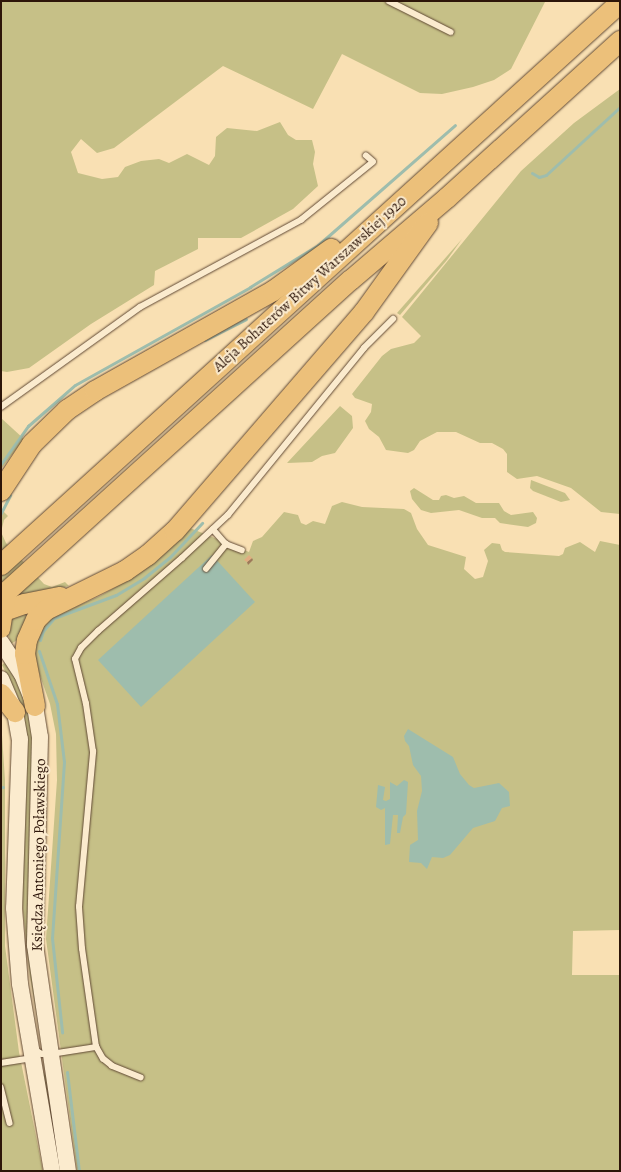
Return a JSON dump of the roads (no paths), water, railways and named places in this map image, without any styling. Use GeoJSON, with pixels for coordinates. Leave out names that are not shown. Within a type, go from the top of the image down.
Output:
{"type":"FeatureCollection","features":[{"type":"Feature","properties":{"kind":"highway","name":"Aleja Bohaterów Bitwy Warszawskiej 1920"},"geometry":{"type":"LineString","coordinates":[[8,559],[620,3]]}},
{"type":"Feature","properties":{"kind":"highway","name":"Aleja Bohaterów Bitwy Warszawskiej 1920"},"geometry":{"type":"LineString","coordinates":[[2,609],[31,570],[351,280],[447,198],[620,41]]}},
{"type":"Feature","properties":{"kind":"highway"},"geometry":{"type":"LineString","coordinates":[[1,491],[32,444],[67,410],[95,391],[297,276],[385,206],[426,178]]}},
{"type":"Feature","properties":{"kind":"highway"},"geometry":{"type":"LineString","coordinates":[[35,706],[25,654],[31,627],[46,610],[105,583],[148,555],[201,503],[364,312],[447,198]]}},
{"type":"Feature","properties":{"kind":"highway"},"geometry":{"type":"LineString","coordinates":[[2,609],[81,593]]}},
{"type":"Feature","properties":{"kind":"highway"},"geometry":{"type":"LineString","coordinates":[[1,694],[15,712]]}},
{"type":"Feature","properties":{"kind":"main road","name":"Księdza Antoniego Poławskiego"},"geometry":{"type":"LineString","coordinates":[[1,642],[22,674],[35,706],[41,757],[35,939],[68,1171]]}},
{"type":"Feature","properties":{"kind":"main road","name":"Księdza Antoniego Poławskiego"},"geometry":{"type":"LineString","coordinates":[[1,679],[15,712],[21,765],[14,915],[20,984],[52,1171]]}},
{"type":"Feature","properties":{"kind":"lane"},"geometry":{"type":"LineString","coordinates":[[389,1],[451,32]]}},
{"type":"Feature","properties":{"kind":"lane"},"geometry":{"type":"LineString","coordinates":[[1,407],[140,307],[301,220],[373,162],[366,156]]}},
{"type":"Feature","properties":{"kind":"lane"},"geometry":{"type":"LineString","coordinates":[[141,1078],[112,1066],[103,1059],[96,1047],[82,949],[79,907],[93,752],[87,710],[75,659],[81,648],[98,631],[213,529],[263,475],[364,348],[393,320]]}},
{"type":"Feature","properties":{"kind":"lane"},"geometry":{"type":"LineString","coordinates":[[213,529],[226,544],[242,550]]}},
{"type":"Feature","properties":{"kind":"lane"},"geometry":{"type":"LineString","coordinates":[[206,569],[226,544]]}},
{"type":"Feature","properties":{"kind":"lane"},"geometry":{"type":"LineString","coordinates":[[28,1036],[34,1049],[42,1054],[96,1047]]}},
{"type":"Feature","properties":{"kind":"lane"},"geometry":{"type":"LineString","coordinates":[[1,1063],[32,1058]]}},
{"type":"Feature","properties":{"kind":"lane"},"geometry":{"type":"LineString","coordinates":[[1,1087],[10,1123]]}},
{"type":"Feature","properties":{"kind":"waterway"},"geometry":{"type":"LineString","coordinates":[[532,173],[539,177],[546,175],[620,107]]}},
{"type":"Feature","properties":{"kind":"waterway"},"geometry":{"type":"LineString","coordinates":[[1,464],[28,426],[75,385],[250,287],[318,245],[455,125]]}},
{"type":"Feature","properties":{"kind":"waterway"},"geometry":{"type":"LineString","coordinates":[[205,340],[246,319]]}},
{"type":"Feature","properties":{"kind":"waterway"},"geometry":{"type":"LineString","coordinates":[[1,513],[10,495]]}},
{"type":"Feature","properties":{"kind":"waterway"},"geometry":{"type":"LineString","coordinates":[[40,640],[43,631],[54,618],[116,595],[144,578],[170,557],[202,523]]}},
{"type":"Feature","properties":{"kind":"waterway"},"geometry":{"type":"LineString","coordinates":[[39,651],[57,704],[64,762],[52,938],[62,1032]]}},
{"type":"Feature","properties":{"kind":"waterway"},"geometry":{"type":"LineString","coordinates":[[67,1072],[79,1171]]}}]}
